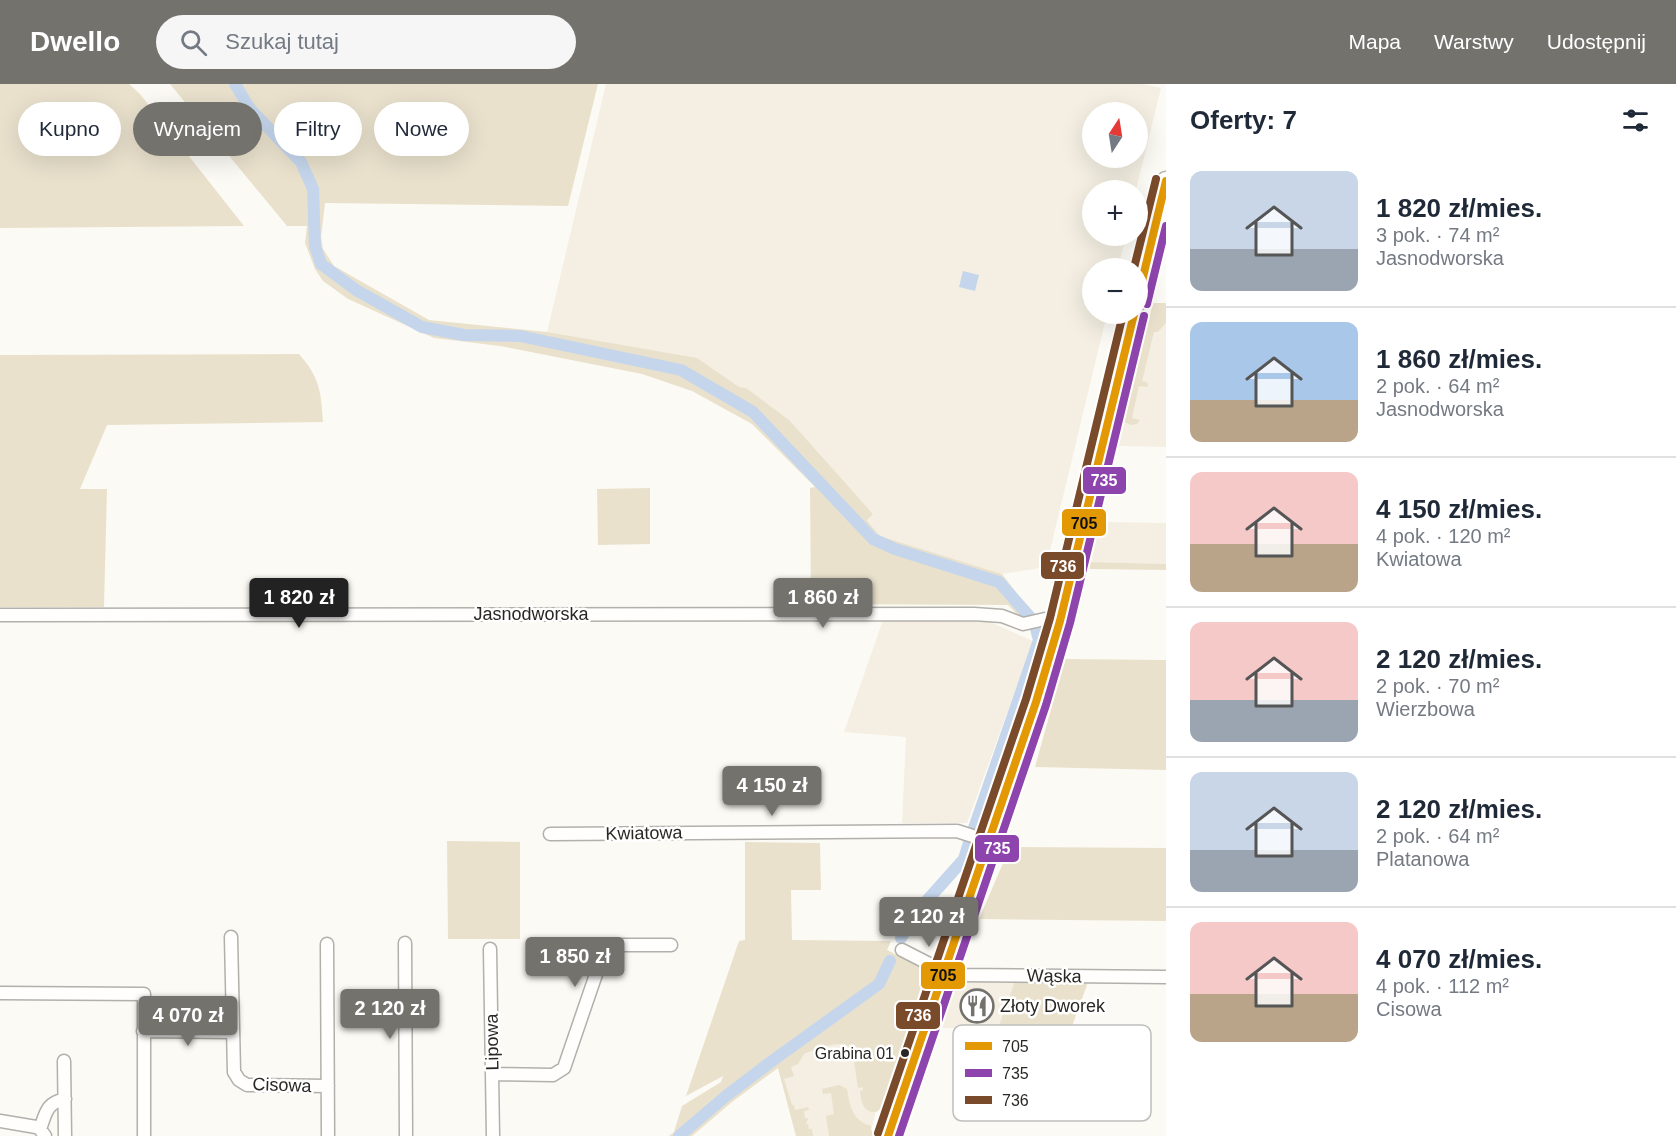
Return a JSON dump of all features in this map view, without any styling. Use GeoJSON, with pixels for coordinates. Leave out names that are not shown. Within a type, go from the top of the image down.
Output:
{"type":"FeatureCollection","features":[{"type":"Feature","properties":{"kind":"main road"},"geometry":{"type":"LineString","coordinates":[[1148,258],[1166,181]]}},
{"type":"Feature","properties":{"kind":"main road"},"geometry":{"type":"LineString","coordinates":[[889,1132],[1036,702],[1060,621],[1132,324]]}},
{"type":"Feature","properties":{"kind":"street","name":"Jasnodworska"},"geometry":{"type":"LineString","coordinates":[[0,615],[953,614],[1002,616],[1023,624],[1045,619],[1060,621]]}},
{"type":"Feature","properties":{"kind":"street","name":"Kwiatowa"},"geometry":{"type":"LineString","coordinates":[[550,834],[957,831],[988,841]]}},
{"type":"Feature","properties":{"kind":"street","name":"Cisowa"},"geometry":{"type":"LineString","coordinates":[[231,936],[232,1064],[239,1080],[247,1085],[259,1086],[328,1086]]}},
{"type":"Feature","properties":{"kind":"street"},"geometry":{"type":"LineString","coordinates":[[405,943],[406,1136]]}},
{"type":"Feature","properties":{"kind":"street"},"geometry":{"type":"LineString","coordinates":[[327,944],[328,1136]]}},
{"type":"Feature","properties":{"kind":"street"},"geometry":{"type":"LineString","coordinates":[[492,1074],[554,1075],[564,1068],[605,948],[609,945],[671,945]]}},
{"type":"Feature","properties":{"kind":"street","name":"Lipowa"},"geometry":{"type":"LineString","coordinates":[[490,949],[493,1136]]}},
{"type":"Feature","properties":{"kind":"street","name":"Wąska"},"geometry":{"type":"LineString","coordinates":[[902,950],[943,971],[961,975],[1166,977]]}},
{"type":"Feature","properties":{"kind":"street"},"geometry":{"type":"LineString","coordinates":[[0,993],[144,994],[144,1136]]}},
{"type":"Feature","properties":{"kind":"street"},"geometry":{"type":"LineString","coordinates":[[144,1031],[232,1032]]}},
{"type":"Feature","properties":{"kind":"street"},"geometry":{"type":"LineString","coordinates":[[64,1061],[65,1136]]}},
{"type":"Feature","properties":{"kind":"street"},"geometry":{"type":"LineString","coordinates":[[0,1121],[43,1133],[49,1106],[64,1099]]}},
{"type":"Feature","properties":{"kind":"shaded area"},"geometry":{"type":"Polygon","coordinates":[[[0,84],[129,84],[146,102],[133,102],[133,156],[189,156],[244,226],[0,228],[0,84]]]}},
{"type":"Feature","properties":{"kind":"shaded area"},"geometry":{"type":"Polygon","coordinates":[[[170,84],[598,84],[568,206],[325,203],[321,237],[323,249],[334,266],[429,320],[547,332],[697,358],[739,387],[746,388],[789,420],[873,514],[867,520],[880,536],[1002,574],[1035,617],[1021,618],[1008,605],[811,604],[810,488],[815,487],[752,424],[692,391],[642,374],[500,346],[434,338],[348,299],[323,281],[315,269],[305,243],[307,226],[287,226],[229,156],[262,156],[262,102],[185,102],[170,84]]]}},
{"type":"Feature","properties":{"kind":"shaded area"},"geometry":{"type":"Polygon","coordinates":[[[606,84],[1142,84],[1161,88],[1148,141],[1148,102],[1082,102],[1082,168],[1141,168],[1138,180],[1082,180],[1082,246],[1124,246],[1120,258],[1082,258],[1082,324],[1105,324],[1046,567],[1002,574],[880,536],[867,519],[873,513],[746,388],[739,387],[718,374],[547,332],[606,84]]]}},
{"type":"Feature","properties":{"kind":"shaded area"},"geometry":{"type":"Polygon","coordinates":[[[1153,303],[1166,303],[1166,323],[1158,332],[1154,332],[1142,381],[1147,382],[1148,387],[1139,386],[1132,418],[1140,420],[1137,424],[1131,425],[1124,422],[1153,303]]]}},
{"type":"Feature","properties":{"kind":"shaded area"},"geometry":{"type":"Polygon","coordinates":[[[1149,320],[1166,320],[1166,447],[1118,446],[1149,320]]]}},
{"type":"Feature","properties":{"kind":"shaded area"},"geometry":{"type":"Polygon","coordinates":[[[299,354],[318,386],[323,422],[107,425],[80,489],[107,489],[104,607],[0,607],[0,355],[299,354]]]}},
{"type":"Feature","properties":{"kind":"shaded area"},"geometry":{"type":"Polygon","coordinates":[[[650,488],[650,544],[598,545],[597,489],[650,488]]]}},
{"type":"Feature","properties":{"kind":"shaded area"},"geometry":{"type":"Polygon","coordinates":[[[1100,522],[1166,523],[1166,564],[1091,562],[1100,522]]]}},
{"type":"Feature","properties":{"kind":"shaded area"},"geometry":{"type":"Polygon","coordinates":[[[1091,562],[1166,564],[1166,570],[1089,569],[1091,562]]]}},
{"type":"Feature","properties":{"kind":"shaded area"},"geometry":{"type":"Polygon","coordinates":[[[883,620],[990,622],[1033,641],[967,823],[902,823],[906,737],[844,732],[883,620]]]}},
{"type":"Feature","properties":{"kind":"shaded area"},"geometry":{"type":"Polygon","coordinates":[[[1065,659],[1166,660],[1166,770],[1035,767],[1065,659]]]}},
{"type":"Feature","properties":{"kind":"shaded area"},"geometry":{"type":"Polygon","coordinates":[[[447,841],[520,842],[520,939],[448,939],[447,841]]]}},
{"type":"Feature","properties":{"kind":"shaded area"},"geometry":{"type":"Polygon","coordinates":[[[745,842],[820,843],[821,890],[791,890],[792,940],[891,941],[887,950],[926,971],[882,1108],[876,1112],[868,1111],[862,1102],[860,1091],[863,1087],[858,1088],[852,1049],[842,1044],[835,1044],[804,1054],[798,1064],[791,1067],[794,1076],[784,1079],[795,1110],[808,1107],[809,1110],[804,1111],[805,1118],[808,1118],[806,1124],[809,1129],[812,1129],[813,1136],[796,1136],[778,1068],[732,1102],[692,1136],[669,1136],[674,1132],[682,1106],[721,1082],[723,1076],[686,1096],[739,941],[745,940],[745,842]]]}},
{"type":"Feature","properties":{"kind":"shaded area"},"geometry":{"type":"Polygon","coordinates":[[[1010,847],[1166,848],[1166,921],[979,919],[1010,847]]]}},
{"type":"Feature","properties":{"kind":"shaded area"},"geometry":{"type":"Polygon","coordinates":[[[958,981],[1015,981],[999,1025],[953,1025],[953,1028],[941,1028],[958,981]]]}},
{"type":"Feature","properties":{"kind":"shaded area"},"geometry":{"type":"Polygon","coordinates":[[[1015,981],[1088,982],[1072,1025],[999,1025],[1015,981]]]}},
{"type":"Feature","properties":{"kind":"shaded area"},"geometry":{"type":"Polygon","coordinates":[[[854,1013],[882,1108],[876,1112],[871,1130],[876,1136],[796,1136],[778,1068],[854,1013]]]}},
{"type":"Feature","properties":{"kind":"shaded area"},"geometry":{"type":"Polygon","coordinates":[[[839,1085],[847,1089],[853,1112],[860,1120],[871,1126],[876,1136],[829,1136],[826,1116],[834,1114],[831,1093],[823,1094],[822,1089],[839,1085]]]}},
{"type":"Feature","properties":{"kind":"water"},"geometry":{"type":"Polygon","coordinates":[[[963,271],[979,275],[975,291],[959,287],[963,271]]]}},
{"type":"Feature","properties":{"kind":"waterway"},"geometry":{"type":"LineString","coordinates":[[235,84],[250,109],[301,162],[313,189],[315,246],[321,264],[356,290],[422,327],[464,335],[520,336],[681,370],[753,412],[873,539],[895,549],[999,582],[1030,617]]}},
{"type":"Feature","properties":{"kind":"waterway"},"geometry":{"type":"LineString","coordinates":[[973,831],[1039,640],[1036,629]]}},
{"type":"Feature","properties":{"kind":"waterway"},"geometry":{"type":"LineString","coordinates":[[901,938],[915,914],[964,859],[970,839]]}},
{"type":"Feature","properties":{"kind":"waterway"},"geometry":{"type":"LineString","coordinates":[[679,1136],[772,1061],[879,984],[890,961]]}},
{"type":"Feature","properties":{"kind":"transit line","name":"736"},"geometry":{"type":"LineString","coordinates":[[1136,258],[1156,179]]}},
{"type":"Feature","properties":{"kind":"transit line","name":"705"},"geometry":{"type":"LineString","coordinates":[[1148,258],[1166,181]]}},
{"type":"Feature","properties":{"kind":"transit line","name":"735"},"geometry":{"type":"LineString","coordinates":[[1148,300],[1166,226]]}},
{"type":"Feature","properties":{"kind":"transit line","name":"736"},"geometry":{"type":"LineString","coordinates":[[878,1133],[1026,699],[1050,618],[1121,324]]}},
{"type":"Feature","properties":{"kind":"transit line","name":"705"},"geometry":{"type":"LineString","coordinates":[[888,1136],[1036,702],[1060,621],[1132,324]]}},
{"type":"Feature","properties":{"kind":"transit line","name":"735"},"geometry":{"type":"LineString","coordinates":[[899,1136],[1046,705],[1070,623],[1142,324]]}},
{"type":"Feature","properties":{"kind":"place","name":"Złoty Dworek"},"geometry":{"type":"Point","coordinates":[977,1006]}},
{"type":"Feature","properties":{"kind":"place","name":"Grabina 01"},"geometry":{"type":"Point","coordinates":[905,1053]}}]}
